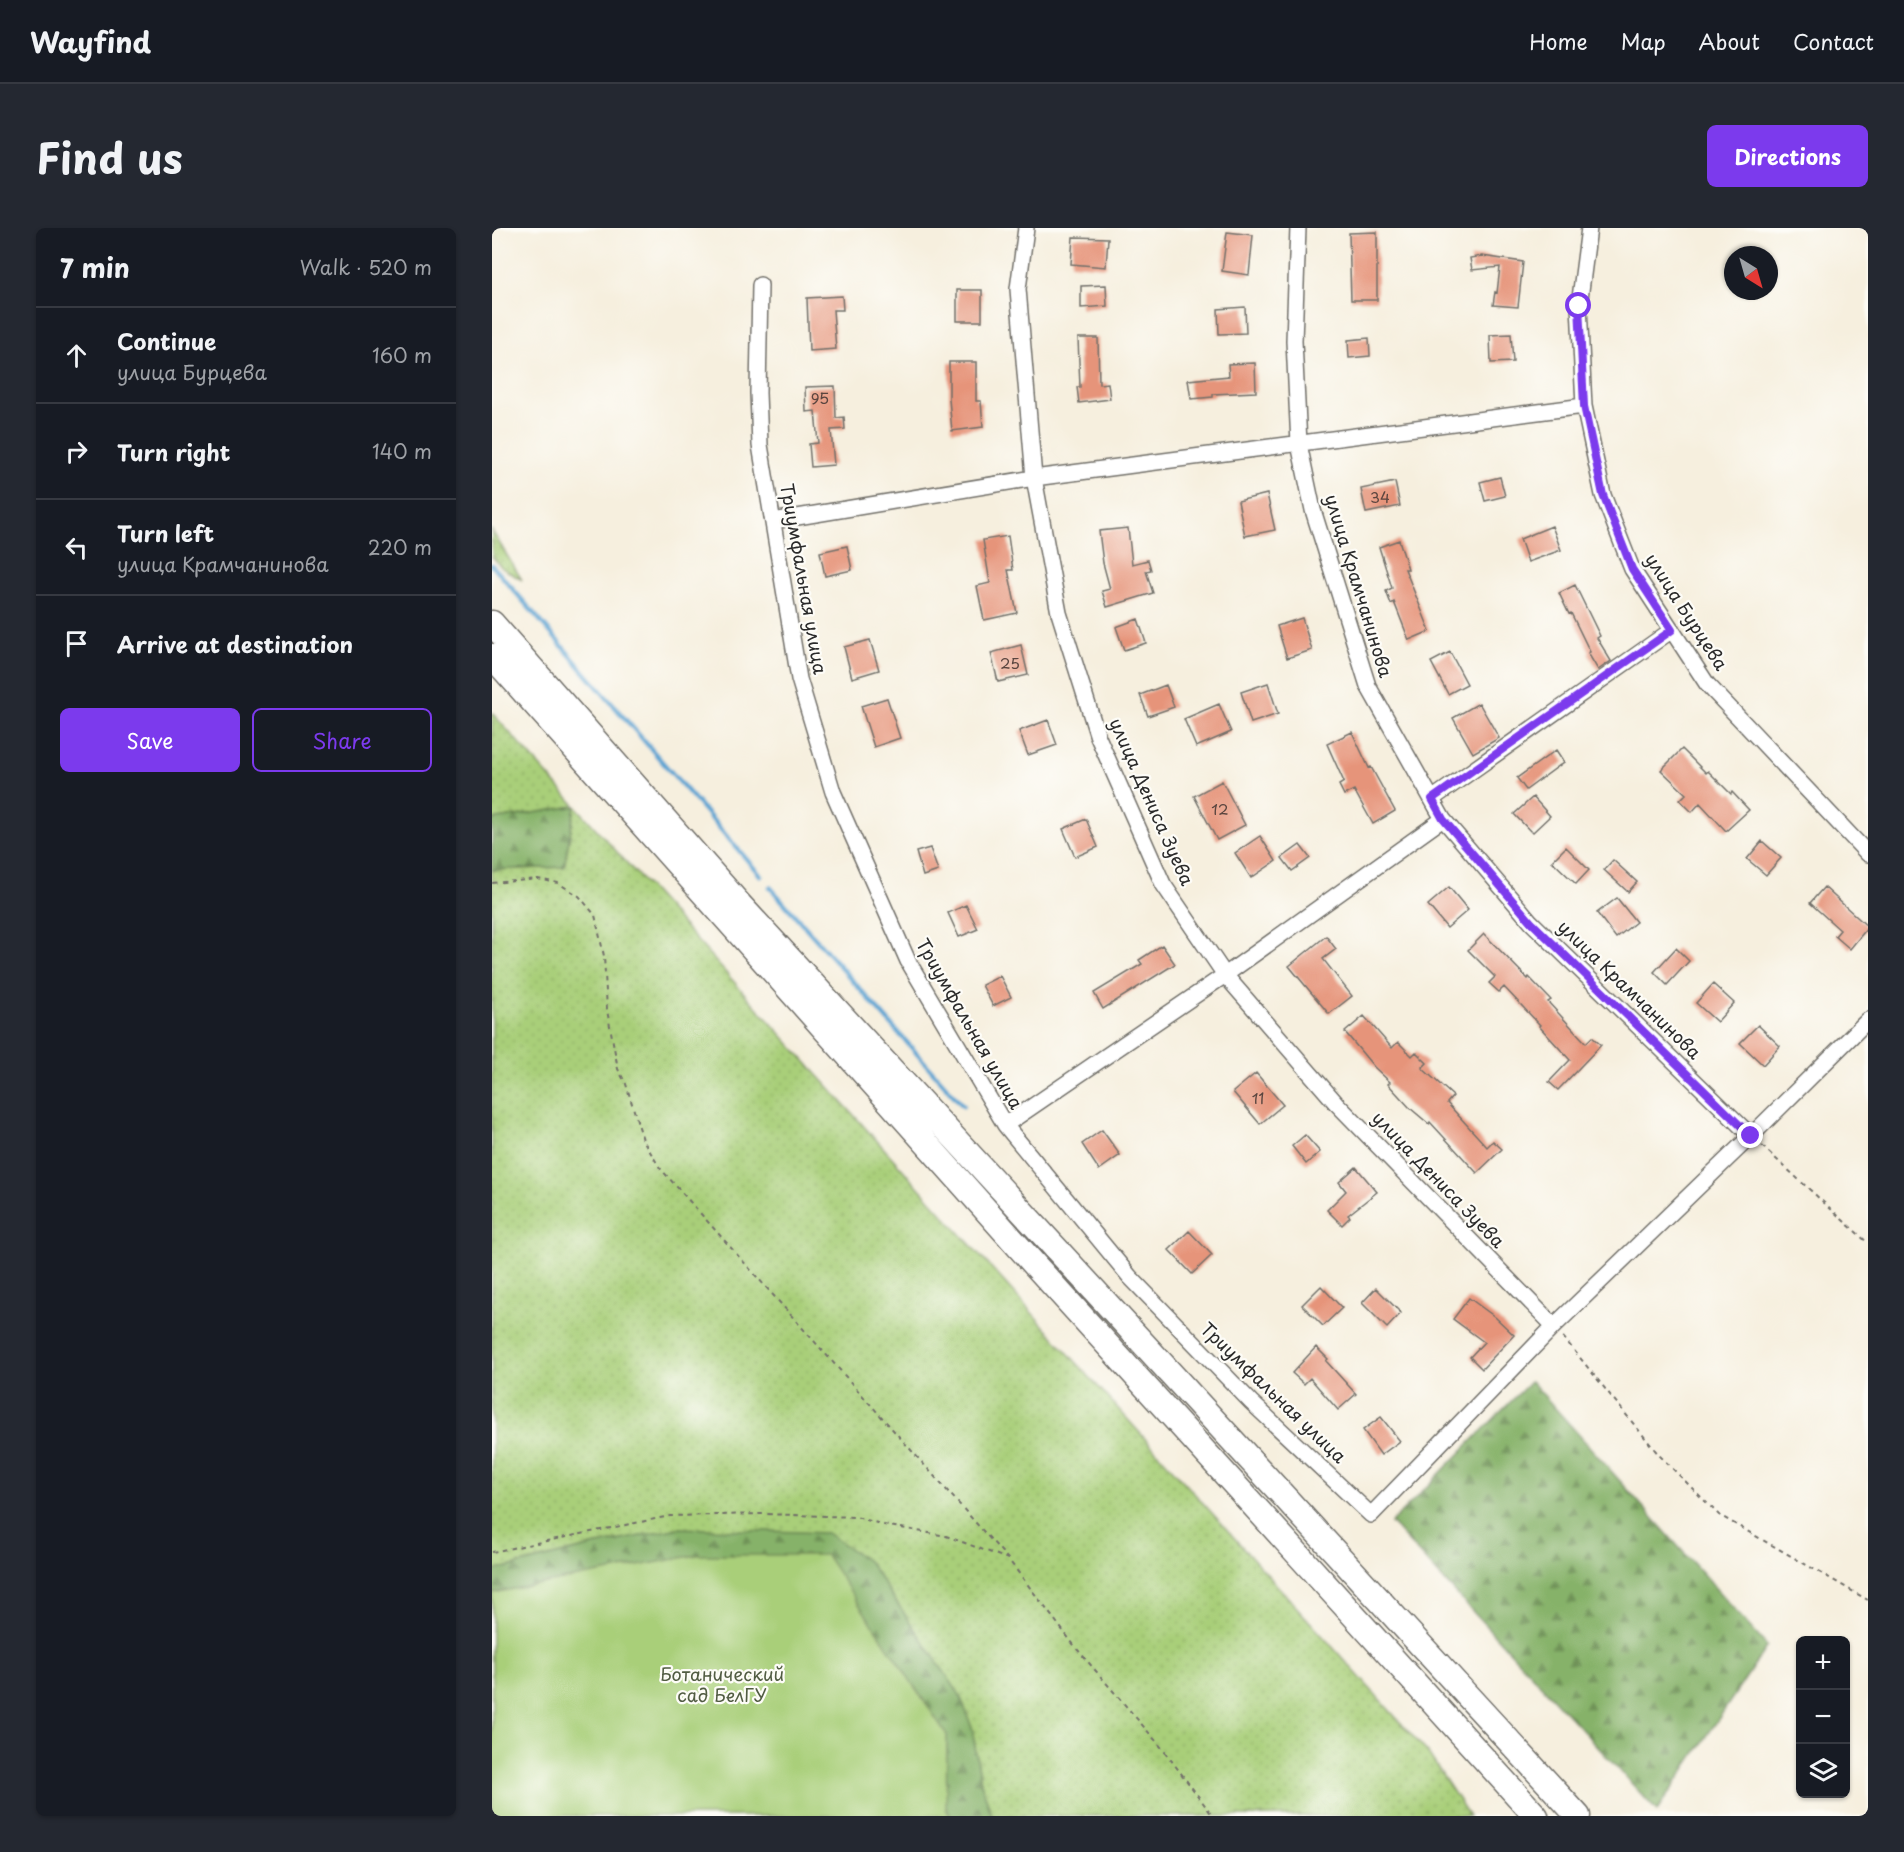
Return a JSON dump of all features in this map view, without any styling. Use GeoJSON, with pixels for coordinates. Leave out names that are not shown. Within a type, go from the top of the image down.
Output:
{"type":"FeatureCollection","features":[{"type":"Feature","properties":{"kind":"main road"},"geometry":{"type":"LineString","coordinates":[[492,623],[748,914],[1578,1816]]}},
{"type":"Feature","properties":{"kind":"main road"},"geometry":{"type":"LineString","coordinates":[[492,656],[1034,1264],[1536,1816]]}},
{"type":"Feature","properties":{"kind":"street","name":"улица Дениса Зуева"},"geometry":{"type":"LineString","coordinates":[[1026,228],[1018,289],[1034,478],[1059,613],[1098,737],[1162,884],[1225,975],[1336,1103],[1554,1326]]}},
{"type":"Feature","properties":{"kind":"street","name":"улица Крамчанинова"},"geometry":{"type":"LineString","coordinates":[[1298,228],[1294,341],[1299,444],[1312,510],[1368,686],[1443,819],[1531,922],[1751,1136]]}},
{"type":"Feature","properties":{"kind":"street","name":"улица Бурцева"},"geometry":{"type":"LineString","coordinates":[[1589,228],[1579,306],[1584,406],[1603,495],[1632,569],[1707,684],[1868,854]]}},
{"type":"Feature","properties":{"kind":"street","name":"Триумфальная улица"},"geometry":{"type":"LineString","coordinates":[[760,285],[758,393],[760,445],[799,679],[833,792],[908,962],[1005,1125],[1130,1278],[1251,1402],[1371,1515],[1554,1326]]}},
{"type":"Feature","properties":{"kind":"street"},"geometry":{"type":"LineString","coordinates":[[773,521],[1034,478],[1584,406]]}},
{"type":"Feature","properties":{"kind":"street"},"geometry":{"type":"LineString","coordinates":[[1432,799],[1672,630]]}},
{"type":"Feature","properties":{"kind":"street"},"geometry":{"type":"LineString","coordinates":[[1005,1125],[1225,975],[1443,819]]}},
{"type":"Feature","properties":{"kind":"street"},"geometry":{"type":"LineString","coordinates":[[1554,1326],[1868,1020]]}},
{"type":"Feature","properties":{"kind":"path"},"geometry":{"type":"LineString","coordinates":[[492,883],[538,879],[558,883],[579,896],[595,915],[604,956],[607,1010],[618,1069],[626,1084],[643,1140],[660,1168],[1008,1559],[1077,1649],[1162,1748],[1212,1816]]}},
{"type":"Feature","properties":{"kind":"path"},"geometry":{"type":"LineString","coordinates":[[1751,1136],[1868,1243]]}},
{"type":"Feature","properties":{"kind":"path"},"geometry":{"type":"LineString","coordinates":[[1554,1326],[1659,1455],[1719,1515],[1868,1600]]}},
{"type":"Feature","properties":{"kind":"path"},"geometry":{"type":"LineString","coordinates":[[492,1552],[670,1516],[764,1514],[856,1517],[884,1525],[946,1536],[1008,1559]]}},
{"type":"Feature","properties":{"kind":"green space"},"geometry":{"type":"Polygon","coordinates":[[[492,531],[522,580],[502,568],[492,556],[492,531]]]}},
{"type":"Feature","properties":{"kind":"green space"},"geometry":{"type":"Polygon","coordinates":[[[492,713],[1428,1753],[1469,1816],[992,1816],[981,1783],[972,1728],[869,1562],[679,1528],[492,1571],[492,870],[564,867],[575,807],[492,820],[492,713]]]}},
{"type":"Feature","properties":{"kind":"green space"},"geometry":{"type":"Polygon","coordinates":[[[575,806],[564,867],[492,870],[492,820],[575,806]]]}},
{"type":"Feature","properties":{"kind":"green space"},"geometry":{"type":"Polygon","coordinates":[[[1531,1381],[1767,1646],[1657,1811],[1391,1523],[1531,1381]]]}},
{"type":"Feature","properties":{"kind":"green space"},"geometry":{"type":"Polygon","coordinates":[[[679,1528],[827,1533],[869,1562],[960,1695],[972,1728],[981,1783],[992,1816],[951,1816],[946,1810],[947,1735],[697,1555],[492,1593],[492,1571],[679,1528]]]}},
{"type":"Feature","properties":{"kind":"green space","name":"Ботанический сад БелГУ"},"geometry":{"type":"Polygon","coordinates":[[[697,1555],[826,1555],[947,1735],[946,1810],[951,1816],[492,1816],[492,1593],[697,1555]]]}},
{"type":"Feature","properties":{"kind":"building"},"geometry":{"type":"Polygon","coordinates":[[[1227,232],[1253,235],[1249,275],[1222,271],[1227,232]]]}},
{"type":"Feature","properties":{"kind":"building"},"geometry":{"type":"Polygon","coordinates":[[[1377,232],[1377,300],[1351,300],[1349,233],[1377,232]]]}},
{"type":"Feature","properties":{"kind":"building"},"geometry":{"type":"Polygon","coordinates":[[[1073,237],[1108,238],[1106,267],[1071,264],[1073,237]]]}},
{"type":"Feature","properties":{"kind":"building"},"geometry":{"type":"Polygon","coordinates":[[[1482,256],[1523,262],[1518,307],[1493,305],[1500,267],[1472,270],[1470,258],[1482,256]]]}},
{"type":"Feature","properties":{"kind":"building"},"geometry":{"type":"Polygon","coordinates":[[[1106,285],[1107,306],[1081,308],[1081,286],[1106,285]]]}},
{"type":"Feature","properties":{"kind":"building"},"geometry":{"type":"Polygon","coordinates":[[[957,290],[982,290],[982,321],[957,321],[957,290]]]}},
{"type":"Feature","properties":{"kind":"building"},"geometry":{"type":"Polygon","coordinates":[[[842,296],[843,310],[833,310],[836,349],[809,351],[807,298],[842,296]]]}},
{"type":"Feature","properties":{"kind":"building"},"geometry":{"type":"Polygon","coordinates":[[[1245,307],[1246,333],[1219,334],[1218,309],[1245,307]]]}},
{"type":"Feature","properties":{"kind":"building"},"geometry":{"type":"Polygon","coordinates":[[[1511,334],[1513,362],[1491,363],[1490,335],[1511,334]]]}},
{"type":"Feature","properties":{"kind":"building"},"geometry":{"type":"Polygon","coordinates":[[[1078,338],[1098,338],[1099,384],[1108,383],[1110,399],[1079,403],[1078,338]]]}},
{"type":"Feature","properties":{"kind":"building"},"geometry":{"type":"Polygon","coordinates":[[[1369,338],[1370,356],[1349,358],[1348,340],[1369,338]]]}},
{"type":"Feature","properties":{"kind":"building"},"geometry":{"type":"Polygon","coordinates":[[[949,362],[976,362],[976,401],[981,401],[983,427],[952,431],[949,362]]]}},
{"type":"Feature","properties":{"kind":"building"},"geometry":{"type":"Polygon","coordinates":[[[1255,363],[1256,392],[1213,394],[1213,397],[1191,399],[1188,380],[1229,376],[1228,364],[1255,363]]]}},
{"type":"Feature","properties":{"kind":"building"},"geometry":{"type":"Polygon","coordinates":[[[835,386],[836,418],[844,417],[845,429],[831,430],[834,465],[811,467],[809,444],[818,443],[815,411],[806,412],[805,387],[835,386]]]}},
{"type":"Feature","properties":{"kind":"building"},"geometry":{"type":"Polygon","coordinates":[[[1500,477],[1505,496],[1485,501],[1480,482],[1500,477]]]}},
{"type":"Feature","properties":{"kind":"building"},"geometry":{"type":"Polygon","coordinates":[[[1395,482],[1400,506],[1366,513],[1361,489],[1395,482]]]}},
{"type":"Feature","properties":{"kind":"building"},"geometry":{"type":"Polygon","coordinates":[[[1267,494],[1275,530],[1245,536],[1238,501],[1267,494]]]}},
{"type":"Feature","properties":{"kind":"building"},"geometry":{"type":"Polygon","coordinates":[[[1552,526],[1561,550],[1528,562],[1520,539],[1552,526]]]}},
{"type":"Feature","properties":{"kind":"building"},"geometry":{"type":"Polygon","coordinates":[[[1128,528],[1132,564],[1148,560],[1151,570],[1146,571],[1153,593],[1107,607],[1102,591],[1110,589],[1103,563],[1099,531],[1128,528]]]}},
{"type":"Feature","properties":{"kind":"building"},"geometry":{"type":"Polygon","coordinates":[[[1008,536],[1013,570],[1008,570],[1017,613],[984,620],[977,586],[990,583],[983,540],[1008,536]]]}},
{"type":"Feature","properties":{"kind":"building"},"geometry":{"type":"Polygon","coordinates":[[[1399,540],[1408,569],[1405,569],[1430,631],[1409,640],[1394,602],[1391,604],[1386,591],[1392,588],[1379,547],[1399,540]]]}},
{"type":"Feature","properties":{"kind":"building"},"geometry":{"type":"Polygon","coordinates":[[[847,546],[852,570],[825,576],[820,552],[847,546]]]}},
{"type":"Feature","properties":{"kind":"building"},"geometry":{"type":"Polygon","coordinates":[[[1575,585],[1600,636],[1597,638],[1611,661],[1598,670],[1559,593],[1575,585]]]}},
{"type":"Feature","properties":{"kind":"building"},"geometry":{"type":"Polygon","coordinates":[[[1302,618],[1312,650],[1287,658],[1277,626],[1302,618]]]}},
{"type":"Feature","properties":{"kind":"building"},"geometry":{"type":"Polygon","coordinates":[[[1138,619],[1146,643],[1124,650],[1116,627],[1138,619]]]}},
{"type":"Feature","properties":{"kind":"building"},"geometry":{"type":"Polygon","coordinates":[[[870,640],[879,670],[852,678],[844,647],[870,640]]]}},
{"type":"Feature","properties":{"kind":"building"},"geometry":{"type":"Polygon","coordinates":[[[1021,645],[1028,675],[998,682],[991,653],[1021,645]]]}},
{"type":"Feature","properties":{"kind":"building"},"geometry":{"type":"Polygon","coordinates":[[[1450,652],[1467,684],[1448,694],[1431,662],[1450,652]]]}},
{"type":"Feature","properties":{"kind":"building"},"geometry":{"type":"Polygon","coordinates":[[[1268,683],[1278,714],[1251,723],[1241,692],[1268,683]]]}},
{"type":"Feature","properties":{"kind":"building"},"geometry":{"type":"Polygon","coordinates":[[[1166,685],[1174,707],[1148,716],[1140,695],[1166,685]]]}},
{"type":"Feature","properties":{"kind":"building"},"geometry":{"type":"Polygon","coordinates":[[[887,698],[900,738],[874,747],[861,706],[887,698]]]}},
{"type":"Feature","properties":{"kind":"building"},"geometry":{"type":"Polygon","coordinates":[[[1479,703],[1499,738],[1473,753],[1453,718],[1479,703]]]}},
{"type":"Feature","properties":{"kind":"building"},"geometry":{"type":"Polygon","coordinates":[[[1219,704],[1231,732],[1196,747],[1184,719],[1219,704]]]}},
{"type":"Feature","properties":{"kind":"building"},"geometry":{"type":"Polygon","coordinates":[[[1048,720],[1057,745],[1028,755],[1019,731],[1048,720]]]}},
{"type":"Feature","properties":{"kind":"building"},"geometry":{"type":"Polygon","coordinates":[[[1352,732],[1369,768],[1371,767],[1395,811],[1373,824],[1354,790],[1344,795],[1339,785],[1344,782],[1327,744],[1352,732]]]}},
{"type":"Feature","properties":{"kind":"building"},"geometry":{"type":"Polygon","coordinates":[[[1682,749],[1706,773],[1708,771],[1731,794],[1732,792],[1749,810],[1726,831],[1700,803],[1692,812],[1680,800],[1686,794],[1661,770],[1682,749]]]}},
{"type":"Feature","properties":{"kind":"building"},"geometry":{"type":"Polygon","coordinates":[[[1556,750],[1564,762],[1526,790],[1517,778],[1556,750]]]}},
{"type":"Feature","properties":{"kind":"building"},"geometry":{"type":"Polygon","coordinates":[[[1222,781],[1245,825],[1217,840],[1194,796],[1222,781]]]}},
{"type":"Feature","properties":{"kind":"building"},"geometry":{"type":"Polygon","coordinates":[[[1533,797],[1550,816],[1532,833],[1514,814],[1533,797]]]}},
{"type":"Feature","properties":{"kind":"building"},"geometry":{"type":"Polygon","coordinates":[[[1086,819],[1098,847],[1075,857],[1063,829],[1086,819]]]}},
{"type":"Feature","properties":{"kind":"building"},"geometry":{"type":"Polygon","coordinates":[[[1260,836],[1276,861],[1251,878],[1235,853],[1260,836]]]}},
{"type":"Feature","properties":{"kind":"building"},"geometry":{"type":"Polygon","coordinates":[[[1762,841],[1781,858],[1766,875],[1747,859],[1762,841]]]}},
{"type":"Feature","properties":{"kind":"building"},"geometry":{"type":"Polygon","coordinates":[[[1300,845],[1310,858],[1292,871],[1282,858],[1300,845]]]}},
{"type":"Feature","properties":{"kind":"building"},"geometry":{"type":"Polygon","coordinates":[[[1566,847],[1589,870],[1576,884],[1552,861],[1566,847]]]}},
{"type":"Feature","properties":{"kind":"building"},"geometry":{"type":"Polygon","coordinates":[[[930,848],[938,871],[923,876],[916,852],[930,848]]]}},
{"type":"Feature","properties":{"kind":"building"},"geometry":{"type":"Polygon","coordinates":[[[1613,860],[1637,882],[1628,892],[1604,870],[1613,860]]]}},
{"type":"Feature","properties":{"kind":"building"},"geometry":{"type":"Polygon","coordinates":[[[1449,887],[1468,910],[1447,928],[1428,905],[1449,887]]]}},
{"type":"Feature","properties":{"kind":"building"},"geometry":{"type":"Polygon","coordinates":[[[1824,887],[1868,927],[1850,949],[1835,936],[1840,930],[1810,903],[1824,887]]]}},
{"type":"Feature","properties":{"kind":"building"},"geometry":{"type":"Polygon","coordinates":[[[1617,898],[1636,922],[1616,938],[1597,913],[1617,898]]]}},
{"type":"Feature","properties":{"kind":"building"},"geometry":{"type":"Polygon","coordinates":[[[966,905],[978,929],[959,937],[948,913],[966,905]]]}},
{"type":"Feature","properties":{"kind":"building"},"geometry":{"type":"Polygon","coordinates":[[[1484,934],[1551,1000],[1548,1002],[1586,1043],[1592,1037],[1601,1045],[1558,1090],[1549,1082],[1570,1060],[1504,987],[1499,992],[1489,983],[1495,977],[1468,950],[1484,934]]]}},
{"type":"Feature","properties":{"kind":"building"},"geometry":{"type":"Polygon","coordinates":[[[1326,936],[1336,949],[1323,959],[1352,996],[1329,1014],[1289,966],[1326,936]]]}},
{"type":"Feature","properties":{"kind":"building"},"geometry":{"type":"Polygon","coordinates":[[[1162,945],[1175,964],[1103,1009],[1094,993],[1142,964],[1139,960],[1162,945]]]}},
{"type":"Feature","properties":{"kind":"building"},"geometry":{"type":"Polygon","coordinates":[[[1676,948],[1689,961],[1667,985],[1654,972],[1676,948]]]}},
{"type":"Feature","properties":{"kind":"building"},"geometry":{"type":"Polygon","coordinates":[[[1000,976],[1011,997],[993,1006],[982,985],[1000,976]]]}},
{"type":"Feature","properties":{"kind":"building"},"geometry":{"type":"Polygon","coordinates":[[[1713,984],[1734,1003],[1717,1022],[1696,1003],[1713,984]]]}},
{"type":"Feature","properties":{"kind":"building"},"geometry":{"type":"Polygon","coordinates":[[[1364,1016],[1392,1048],[1398,1042],[1412,1056],[1416,1052],[1427,1063],[1422,1068],[1453,1096],[1447,1103],[1487,1147],[1493,1141],[1502,1149],[1477,1173],[1430,1122],[1429,1124],[1410,1108],[1345,1032],[1364,1016]]]}},
{"type":"Feature","properties":{"kind":"building"},"geometry":{"type":"Polygon","coordinates":[[[1758,1025],[1780,1046],[1763,1065],[1740,1043],[1758,1025]]]}},
{"type":"Feature","properties":{"kind":"building"},"geometry":{"type":"Polygon","coordinates":[[[1256,1073],[1283,1105],[1260,1124],[1233,1092],[1256,1073]]]}},
{"type":"Feature","properties":{"kind":"building"},"geometry":{"type":"Polygon","coordinates":[[[1102,1130],[1120,1155],[1099,1170],[1082,1144],[1102,1130]]]}},
{"type":"Feature","properties":{"kind":"building"},"geometry":{"type":"Polygon","coordinates":[[[1305,1135],[1320,1152],[1306,1164],[1292,1146],[1305,1135]]]}},
{"type":"Feature","properties":{"kind":"building"},"geometry":{"type":"Polygon","coordinates":[[[1356,1167],[1377,1192],[1348,1215],[1350,1217],[1342,1225],[1327,1210],[1346,1191],[1339,1182],[1356,1167]]]}},
{"type":"Feature","properties":{"kind":"building"},"geometry":{"type":"Polygon","coordinates":[[[1189,1231],[1212,1255],[1192,1274],[1169,1250],[1189,1231]]]}},
{"type":"Feature","properties":{"kind":"building"},"geometry":{"type":"Polygon","coordinates":[[[1321,1286],[1342,1308],[1323,1326],[1302,1305],[1321,1286]]]}},
{"type":"Feature","properties":{"kind":"building"},"geometry":{"type":"Polygon","coordinates":[[[1376,1288],[1401,1313],[1387,1328],[1362,1303],[1376,1288]]]}},
{"type":"Feature","properties":{"kind":"building"},"geometry":{"type":"Polygon","coordinates":[[[1469,1298],[1495,1317],[1514,1335],[1482,1369],[1470,1357],[1484,1342],[1453,1319],[1469,1298]]]}},
{"type":"Feature","properties":{"kind":"building"},"geometry":{"type":"Polygon","coordinates":[[[1316,1347],[1356,1394],[1338,1410],[1310,1378],[1304,1384],[1292,1373],[1316,1347]]]}},
{"type":"Feature","properties":{"kind":"building"},"geometry":{"type":"Polygon","coordinates":[[[1381,1417],[1400,1441],[1381,1455],[1363,1430],[1381,1417]]]}},
{"type":"Feature","properties":{"kind":"waterway"},"geometry":{"type":"LineString","coordinates":[[492,565],[761,876]]}},
{"type":"Feature","properties":{"kind":"waterway"},"geometry":{"type":"LineString","coordinates":[[770,887],[963,1106]]}},
{"type":"Feature","properties":{"kind":"route"},"geometry":{"type":"LineString","coordinates":[[1579,306],[1584,406],[1603,495],[1632,569],[1672,630],[1432,799],[1443,819],[1531,922],[1751,1136]]}}]}
